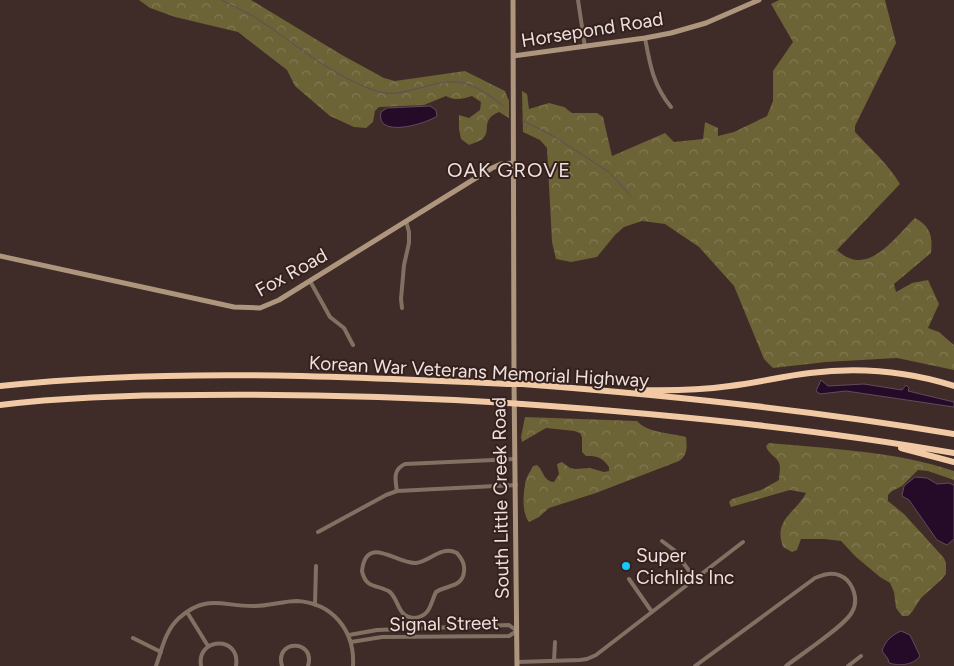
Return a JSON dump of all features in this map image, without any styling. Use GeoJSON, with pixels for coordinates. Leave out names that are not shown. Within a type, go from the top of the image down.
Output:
{"type":"FeatureCollection","features":[{"type":"Feature","properties":{"kind":"highway"},"geometry":{"type":"LineString","coordinates":[[598,390],[702,390],[744,385],[811,373],[851,370],[907,374],[954,386]]}},
{"type":"Feature","properties":{"kind":"highway","name":"Korean War Veterans Memorial Highway"},"geometry":{"type":"LineString","coordinates":[[0,386],[60,381],[186,376],[363,378],[522,384],[790,410],[954,434]]}},
{"type":"Feature","properties":{"kind":"highway","name":"Korean War Veterans Memorial Highway"},"geometry":{"type":"LineString","coordinates":[[0,405],[67,399],[220,394],[395,397],[522,404],[702,418],[954,452]]}},
{"type":"Feature","properties":{"kind":"highway"},"geometry":{"type":"LineString","coordinates":[[863,439],[954,462]]}},
{"type":"Feature","properties":{"kind":"street","name":"South Little Creek Road"},"geometry":{"type":"LineString","coordinates":[[513,0],[517,664]]}},
{"type":"Feature","properties":{"kind":"street"},"geometry":{"type":"LineString","coordinates":[[578,0],[584,46]]}},
{"type":"Feature","properties":{"kind":"street","name":"Horsepond Road"},"geometry":{"type":"LineString","coordinates":[[513,56],[645,38],[706,23],[759,0]]}},
{"type":"Feature","properties":{"kind":"street"},"geometry":{"type":"LineString","coordinates":[[645,38],[652,74],[664,99],[671,107]]}},
{"type":"Feature","properties":{"kind":"street","name":"Fox Road"},"geometry":{"type":"LineString","coordinates":[[0,256],[241,308],[254,309],[266,306],[310,281],[492,168],[501,164],[514,163]]}},
{"type":"Feature","properties":{"kind":"street"},"geometry":{"type":"LineString","coordinates":[[402,308],[404,265],[409,236],[406,221]]}},
{"type":"Feature","properties":{"kind":"street"},"geometry":{"type":"LineString","coordinates":[[310,281],[330,317],[344,328],[353,345]]}},
{"type":"Feature","properties":{"kind":"street"},"geometry":{"type":"LineString","coordinates":[[397,491],[396,471],[398,467],[404,464],[515,458]]}},
{"type":"Feature","properties":{"kind":"street"},"geometry":{"type":"LineString","coordinates":[[318,532],[386,495],[397,491],[516,485]]}},
{"type":"Feature","properties":{"kind":"street"},"geometry":{"type":"LineString","coordinates":[[662,541],[674,550],[696,579]]}},
{"type":"Feature","properties":{"kind":"street"},"geometry":{"type":"LineString","coordinates":[[517,664],[587,660],[743,542]]}},
{"type":"Feature","properties":{"kind":"street"},"geometry":{"type":"LineString","coordinates":[[444,551],[457,553],[464,564],[464,573],[461,580],[453,586],[436,592],[429,610],[424,615],[414,618],[407,617],[401,613],[390,592],[366,582],[362,571],[365,560],[369,555],[377,552],[414,563],[444,551]]}},
{"type":"Feature","properties":{"kind":"street"},"geometry":{"type":"LineString","coordinates":[[315,604],[316,566]]}},
{"type":"Feature","properties":{"kind":"street"},"geometry":{"type":"LineString","coordinates":[[695,666],[815,578],[826,573],[844,577],[852,586],[855,597],[853,611],[842,624],[786,666]]}},
{"type":"Feature","properties":{"kind":"street"},"geometry":{"type":"LineString","coordinates":[[629,579],[652,612]]}},
{"type":"Feature","properties":{"kind":"street"},"geometry":{"type":"LineString","coordinates":[[156,666],[170,628],[187,612],[202,604],[213,602],[254,606],[291,601],[315,604],[335,618],[349,635],[353,654],[353,666]]}},
{"type":"Feature","properties":{"kind":"street"},"geometry":{"type":"LineString","coordinates":[[187,612],[208,646]]}},
{"type":"Feature","properties":{"kind":"street"},"geometry":{"type":"LineString","coordinates":[[414,618],[414,637]]}},
{"type":"Feature","properties":{"kind":"street","name":"Signal Street"},"geometry":{"type":"LineString","coordinates":[[349,635],[370,630],[509,625],[517,631],[509,636],[382,637],[351,642]]}},
{"type":"Feature","properties":{"kind":"street"},"geometry":{"type":"LineString","coordinates":[[132,638],[161,652]]}},
{"type":"Feature","properties":{"kind":"street"},"geometry":{"type":"LineString","coordinates":[[554,661],[555,642]]}},
{"type":"Feature","properties":{"kind":"street"},"geometry":{"type":"LineString","coordinates":[[201,666],[201,656],[208,646],[220,643],[231,647],[237,658],[236,666]]}},
{"type":"Feature","properties":{"kind":"street"},"geometry":{"type":"LineString","coordinates":[[282,666],[281,654],[292,645],[306,650],[309,665],[316,666]]}},
{"type":"Feature","properties":{"kind":"street"},"geometry":{"type":"LineString","coordinates":[[848,666],[861,656]]}},
{"type":"Feature","properties":{"kind":"green space"},"geometry":{"type":"Polygon","coordinates":[[[139,0],[251,0],[384,78],[395,81],[465,71],[505,91],[509,101],[509,118],[499,112],[493,115],[489,119],[484,137],[480,141],[469,145],[461,139],[459,115],[469,118],[480,110],[481,102],[472,96],[452,99],[446,96],[424,105],[379,107],[375,111],[373,122],[366,128],[354,127],[330,116],[295,86],[287,70],[238,32],[175,17],[150,8],[139,0]]]}},
{"type":"Feature","properties":{"kind":"green space"},"geometry":{"type":"Polygon","coordinates":[[[779,0],[885,0],[896,43],[855,126],[855,132],[885,164],[900,184],[837,250],[848,258],[859,260],[869,258],[889,245],[915,218],[924,224],[931,237],[931,253],[894,284],[896,292],[912,283],[928,280],[939,304],[928,328],[939,332],[954,345],[954,370],[897,358],[826,362],[773,368],[764,359],[734,286],[699,247],[665,224],[642,221],[624,227],[597,257],[571,262],[556,259],[552,242],[547,148],[540,140],[523,132],[522,91],[527,94],[529,109],[549,103],[564,107],[572,113],[597,113],[603,117],[612,156],[665,133],[674,142],[703,139],[705,122],[718,128],[718,136],[734,132],[767,116],[773,101],[773,71],[793,42],[771,4],[779,0]]]}},
{"type":"Feature","properties":{"kind":"green space"},"geometry":{"type":"Polygon","coordinates":[[[525,417],[637,421],[641,425],[653,430],[686,437],[686,450],[684,456],[679,461],[596,493],[549,508],[539,517],[529,522],[524,509],[524,494],[526,480],[533,466],[537,465],[548,480],[554,482],[559,474],[557,464],[562,462],[575,469],[590,468],[604,472],[609,471],[609,467],[602,459],[586,456],[582,452],[582,437],[580,433],[574,431],[546,428],[522,442],[521,437],[525,417]]]}},
{"type":"Feature","properties":{"kind":"green space"},"geometry":{"type":"Polygon","coordinates":[[[769,443],[886,455],[932,464],[954,471],[954,480],[928,471],[918,470],[902,486],[888,495],[888,501],[904,514],[944,558],[946,563],[946,574],[921,598],[908,616],[902,616],[896,608],[894,592],[890,583],[856,557],[841,541],[801,539],[797,550],[792,552],[783,547],[781,530],[783,523],[806,493],[790,490],[731,507],[729,502],[732,499],[761,490],[779,480],[780,465],[767,449],[766,446],[769,443]]]}},
{"type":"Feature","properties":{"kind":"shaded area"},"geometry":{"type":"Polygon","coordinates":[[[430,106],[436,110],[437,116],[423,123],[393,127],[386,125],[381,120],[381,112],[387,108],[430,106]]]}},
{"type":"Feature","properties":{"kind":"shaded area"},"geometry":{"type":"Polygon","coordinates":[[[821,380],[828,386],[864,384],[902,390],[906,385],[909,388],[908,391],[954,402],[954,407],[846,391],[820,394],[816,391],[821,380]]]}},
{"type":"Feature","properties":{"kind":"shaded area"},"geometry":{"type":"Polygon","coordinates":[[[915,477],[927,478],[937,484],[949,483],[954,485],[954,539],[947,545],[937,540],[909,500],[902,496],[904,486],[915,477]]]}},
{"type":"Feature","properties":{"kind":"shaded area"},"geometry":{"type":"Polygon","coordinates":[[[901,631],[910,635],[920,656],[913,662],[897,665],[889,663],[882,651],[889,639],[901,631]]]}},
{"type":"Feature","properties":{"kind":"waterway"},"geometry":{"type":"LineString","coordinates":[[222,0],[250,14],[330,69],[360,85],[376,91],[396,93],[438,83],[465,83],[489,95],[505,107]]}},
{"type":"Feature","properties":{"kind":"waterway"},"geometry":{"type":"LineString","coordinates":[[522,120],[553,136],[609,172],[631,196]]}},
{"type":"Feature","properties":{"kind":"place","name":"Super Cichlids Inc"},"geometry":{"type":"Point","coordinates":[626,566]}},
{"type":"Feature","properties":{"kind":"district","name":"OAK GROVE"},"geometry":{"type":"Point","coordinates":[509,170]}}]}
